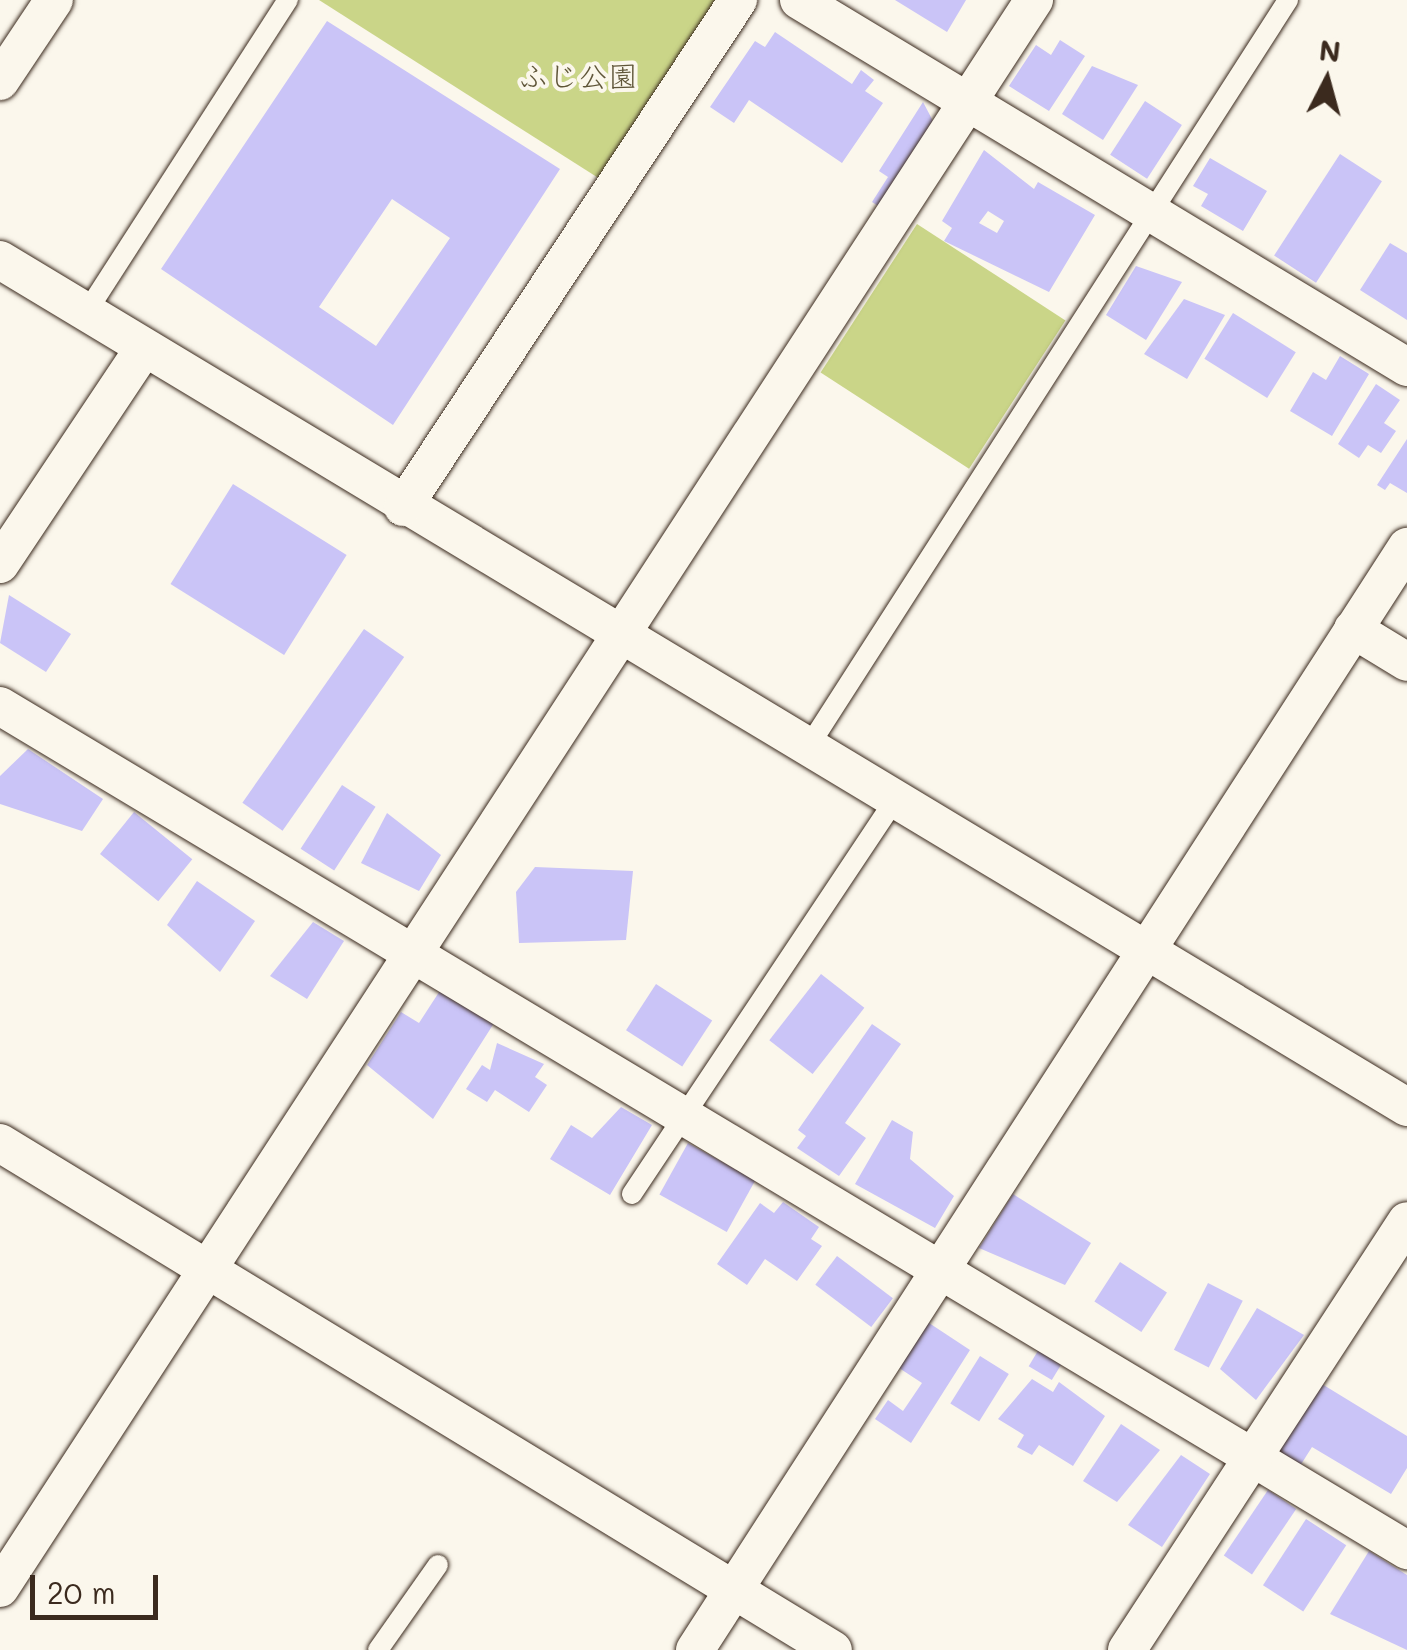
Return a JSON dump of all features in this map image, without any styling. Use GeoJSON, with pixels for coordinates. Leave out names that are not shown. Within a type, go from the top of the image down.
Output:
{"type":"FeatureCollection","features":[{"type":"Feature","properties":{"kind":"street"},"geometry":{"type":"LineString","coordinates":[[0,80],[54,0]]}},
{"type":"Feature","properties":{"kind":"street"},"geometry":{"type":"LineString","coordinates":[[403,507],[738,0]]}},
{"type":"Feature","properties":{"kind":"street"},"geometry":{"type":"LineString","coordinates":[[799,0],[1407,366]]}},
{"type":"Feature","properties":{"kind":"street"},"geometry":{"type":"LineString","coordinates":[[0,1588],[1034,0]]}},
{"type":"Feature","properties":{"kind":"street"},"geometry":{"type":"LineString","coordinates":[[0,260],[403,507],[1407,1107]]}},
{"type":"Feature","properties":{"kind":"street"},"geometry":{"type":"LineString","coordinates":[[0,564],[144,348]]}},
{"type":"Feature","properties":{"kind":"street"},"geometry":{"type":"LineString","coordinates":[[696,1650],[1407,547]]}},
{"type":"Feature","properties":{"kind":"street"},"geometry":{"type":"LineString","coordinates":[[1353,629],[1407,662]]}},
{"type":"Feature","properties":{"kind":"street"},"geometry":{"type":"LineString","coordinates":[[4,718],[417,951],[1407,1550]]}},
{"type":"Feature","properties":{"kind":"street"},"geometry":{"type":"LineString","coordinates":[[0,1143],[833,1650]]}},
{"type":"Feature","properties":{"kind":"street"},"geometry":{"type":"LineString","coordinates":[[1127,1650],[1407,1221]]}},
{"type":"Feature","properties":{"kind":"lane"},"geometry":{"type":"LineString","coordinates":[[86,314],[288,0]]}},
{"type":"Feature","properties":{"kind":"lane"},"geometry":{"type":"LineString","coordinates":[[807,749],[1288,0]]}},
{"type":"Feature","properties":{"kind":"lane"},"geometry":{"type":"LineString","coordinates":[[632,1194],[895,800]]}},
{"type":"Feature","properties":{"kind":"lane"},"geometry":{"type":"LineString","coordinates":[[378,1650],[438,1564]]}},
{"type":"Feature","properties":{"kind":"green space","name":"ふじ公園"},"geometry":{"type":"Polygon","coordinates":[[[319,0],[716,0],[600,179],[319,0]]]}},
{"type":"Feature","properties":{"kind":"green space"},"geometry":{"type":"Polygon","coordinates":[[[917,224],[1065,320],[969,469],[821,372],[917,224]]]}},
{"type":"Feature","properties":{"kind":"building"},"geometry":{"type":"Polygon","coordinates":[[[895,0],[966,0],[947,32],[895,0]]]}},
{"type":"Feature","properties":{"kind":"building"},"geometry":{"type":"Polygon","coordinates":[[[327,21],[560,169],[393,425],[161,269],[327,21]],[[392,199],[319,307],[376,346],[450,238],[392,199]]]}},
{"type":"Feature","properties":{"kind":"building"},"geometry":{"type":"Polygon","coordinates":[[[775,32],[852,84],[861,70],[874,80],[865,91],[883,103],[842,163],[749,100],[734,123],[710,107],[755,41],[765,47],[775,32]]]}},
{"type":"Feature","properties":{"kind":"building"},"geometry":{"type":"Polygon","coordinates":[[[1060,40],[1085,56],[1049,111],[1009,86],[1036,45],[1051,55],[1060,40]]]}},
{"type":"Feature","properties":{"kind":"building"},"geometry":{"type":"Polygon","coordinates":[[[1092,66],[1138,85],[1103,140],[1062,114],[1092,66]]]}},
{"type":"Feature","properties":{"kind":"building"},"geometry":{"type":"Polygon","coordinates":[[[1145,101],[1182,125],[1147,179],[1110,155],[1145,101]]]}},
{"type":"Feature","properties":{"kind":"building"},"geometry":{"type":"Polygon","coordinates":[[[923,102],[933,121],[878,206],[872,202],[888,177],[879,171],[923,102]]]}},
{"type":"Feature","properties":{"kind":"building"},"geometry":{"type":"Polygon","coordinates":[[[984,150],[1034,189],[1038,182],[1095,215],[1049,292],[944,241],[952,228],[942,221],[984,150]],[[988,211],[979,223],[997,233],[1004,221],[988,211]]]}},
{"type":"Feature","properties":{"kind":"building"},"geometry":{"type":"Polygon","coordinates":[[[1340,154],[1382,181],[1316,283],[1274,255],[1340,154]]]}},
{"type":"Feature","properties":{"kind":"building"},"geometry":{"type":"Polygon","coordinates":[[[1210,158],[1267,191],[1243,231],[1201,206],[1208,194],[1193,186],[1210,158]]]}},
{"type":"Feature","properties":{"kind":"building"},"geometry":{"type":"Polygon","coordinates":[[[1390,243],[1407,253],[1407,320],[1360,290],[1390,243]]]}},
{"type":"Feature","properties":{"kind":"building"},"geometry":{"type":"Polygon","coordinates":[[[1136,266],[1182,282],[1146,340],[1106,315],[1136,266]]]}},
{"type":"Feature","properties":{"kind":"building"},"geometry":{"type":"Polygon","coordinates":[[[1184,299],[1225,315],[1187,379],[1144,354],[1184,299]]]}},
{"type":"Feature","properties":{"kind":"building"},"geometry":{"type":"Polygon","coordinates":[[[1233,313],[1296,352],[1267,398],[1204,359],[1233,313]]]}},
{"type":"Feature","properties":{"kind":"building"},"geometry":{"type":"Polygon","coordinates":[[[1340,356],[1369,374],[1332,436],[1290,411],[1313,372],[1326,380],[1340,356]]]}},
{"type":"Feature","properties":{"kind":"building"},"geometry":{"type":"Polygon","coordinates":[[[1376,384],[1400,400],[1384,423],[1396,431],[1381,453],[1368,445],[1359,458],[1338,444],[1376,384]]]}},
{"type":"Feature","properties":{"kind":"building"},"geometry":{"type":"Polygon","coordinates":[[[1407,439],[1407,493],[1390,483],[1385,490],[1377,485],[1407,439]]]}},
{"type":"Feature","properties":{"kind":"building"},"geometry":{"type":"Polygon","coordinates":[[[233,484],[347,555],[284,655],[170,584],[233,484]]]}},
{"type":"Feature","properties":{"kind":"building"},"geometry":{"type":"Polygon","coordinates":[[[9,595],[71,634],[46,672],[0,643],[9,595]]]}},
{"type":"Feature","properties":{"kind":"building"},"geometry":{"type":"Polygon","coordinates":[[[364,629],[404,657],[283,831],[242,803],[364,629]]]}},
{"type":"Feature","properties":{"kind":"building"},"geometry":{"type":"Polygon","coordinates":[[[28,749],[103,799],[82,831],[0,804],[0,776],[28,749]]]}},
{"type":"Feature","properties":{"kind":"building"},"geometry":{"type":"Polygon","coordinates":[[[342,785],[376,807],[334,871],[301,849],[342,785]]]}},
{"type":"Feature","properties":{"kind":"building"},"geometry":{"type":"Polygon","coordinates":[[[134,812],[192,859],[158,901],[100,854],[134,812]]]}},
{"type":"Feature","properties":{"kind":"building"},"geometry":{"type":"Polygon","coordinates":[[[387,813],[441,855],[419,891],[361,863],[387,813]]]}},
{"type":"Feature","properties":{"kind":"building"},"geometry":{"type":"Polygon","coordinates":[[[535,867],[633,871],[626,940],[519,943],[516,892],[535,867]]]}},
{"type":"Feature","properties":{"kind":"building"},"geometry":{"type":"Polygon","coordinates":[[[197,881],[255,921],[220,972],[167,925],[197,881]]]}},
{"type":"Feature","properties":{"kind":"building"},"geometry":{"type":"Polygon","coordinates":[[[313,922],[344,941],[307,999],[270,976],[313,922]]]}},
{"type":"Feature","properties":{"kind":"building"},"geometry":{"type":"Polygon","coordinates":[[[821,974],[864,1008],[813,1074],[769,1040],[821,974]]]}},
{"type":"Feature","properties":{"kind":"building"},"geometry":{"type":"Polygon","coordinates":[[[656,984],[712,1020],[682,1067],[626,1030],[656,984]]]}},
{"type":"Feature","properties":{"kind":"building"},"geometry":{"type":"Polygon","coordinates":[[[443,986],[496,1020],[433,1119],[367,1065],[401,1012],[419,1023],[443,986]]]}},
{"type":"Feature","properties":{"kind":"building"},"geometry":{"type":"Polygon","coordinates":[[[872,1024],[901,1044],[845,1123],[866,1138],[839,1176],[797,1148],[806,1136],[798,1130],[872,1024]]]}},
{"type":"Feature","properties":{"kind":"building"},"geometry":{"type":"Polygon","coordinates":[[[497,1043],[544,1064],[535,1077],[547,1085],[529,1112],[495,1090],[487,1102],[466,1089],[482,1065],[490,1070],[497,1043]]]}},
{"type":"Feature","properties":{"kind":"building"},"geometry":{"type":"Polygon","coordinates":[[[621,1107],[652,1125],[610,1195],[550,1159],[571,1125],[592,1138],[621,1107]]]}},
{"type":"Feature","properties":{"kind":"building"},"geometry":{"type":"Polygon","coordinates":[[[892,1120],[913,1132],[910,1159],[954,1196],[935,1228],[855,1184],[892,1120]]]}},
{"type":"Feature","properties":{"kind":"building"},"geometry":{"type":"Polygon","coordinates":[[[688,1143],[755,1180],[727,1232],[659,1195],[688,1143]]]}},
{"type":"Feature","properties":{"kind":"building"},"geometry":{"type":"Polygon","coordinates":[[[1013,1194],[1091,1243],[1065,1285],[979,1248],[1013,1194]]]}},
{"type":"Feature","properties":{"kind":"building"},"geometry":{"type":"Polygon","coordinates":[[[783,1202],[819,1227],[811,1239],[822,1246],[797,1281],[765,1259],[747,1285],[717,1264],[760,1203],[774,1213],[783,1202]]]}},
{"type":"Feature","properties":{"kind":"building"},"geometry":{"type":"Polygon","coordinates":[[[837,1256],[893,1298],[871,1327],[815,1285],[837,1256]]]}},
{"type":"Feature","properties":{"kind":"building"},"geometry":{"type":"Polygon","coordinates":[[[1120,1262],[1167,1292],[1141,1332],[1094,1301],[1120,1262]]]}},
{"type":"Feature","properties":{"kind":"building"},"geometry":{"type":"Polygon","coordinates":[[[1208,1283],[1243,1301],[1209,1368],[1174,1350],[1208,1283]]]}},
{"type":"Feature","properties":{"kind":"building"},"geometry":{"type":"Polygon","coordinates":[[[1257,1308],[1304,1335],[1256,1400],[1220,1369],[1257,1308]]]}},
{"type":"Feature","properties":{"kind":"building"},"geometry":{"type":"Polygon","coordinates":[[[926,1321],[970,1350],[911,1443],[875,1419],[888,1400],[903,1411],[922,1383],[896,1366],[926,1321]]]}},
{"type":"Feature","properties":{"kind":"building"},"geometry":{"type":"Polygon","coordinates":[[[1039,1349],[1062,1363],[1052,1380],[1029,1366],[1039,1349]]]}},
{"type":"Feature","properties":{"kind":"building"},"geometry":{"type":"Polygon","coordinates":[[[980,1356],[1009,1374],[979,1422],[950,1403],[980,1356]]]}},
{"type":"Feature","properties":{"kind":"building"},"geometry":{"type":"Polygon","coordinates":[[[1032,1379],[1053,1392],[1059,1382],[1105,1416],[1073,1466],[1039,1445],[1032,1455],[1017,1447],[1024,1435],[998,1419],[1032,1379]]]}},
{"type":"Feature","properties":{"kind":"building"},"geometry":{"type":"Polygon","coordinates":[[[1317,1381],[1407,1436],[1407,1468],[1391,1494],[1312,1447],[1300,1466],[1275,1450],[1317,1381]]]}},
{"type":"Feature","properties":{"kind":"building"},"geometry":{"type":"Polygon","coordinates":[[[1121,1424],[1160,1450],[1117,1502],[1083,1481],[1121,1424]]]}},
{"type":"Feature","properties":{"kind":"building"},"geometry":{"type":"Polygon","coordinates":[[[1181,1455],[1210,1474],[1162,1547],[1128,1525],[1181,1455]]]}},
{"type":"Feature","properties":{"kind":"building"},"geometry":{"type":"Polygon","coordinates":[[[1268,1490],[1296,1509],[1252,1575],[1224,1555],[1268,1490]]]}},
{"type":"Feature","properties":{"kind":"building"},"geometry":{"type":"Polygon","coordinates":[[[1306,1519],[1346,1545],[1303,1611],[1263,1585],[1306,1519]]]}},
{"type":"Feature","properties":{"kind":"building"},"geometry":{"type":"Polygon","coordinates":[[[1369,1551],[1407,1575],[1407,1650],[1330,1614],[1369,1551]]]}}]}
